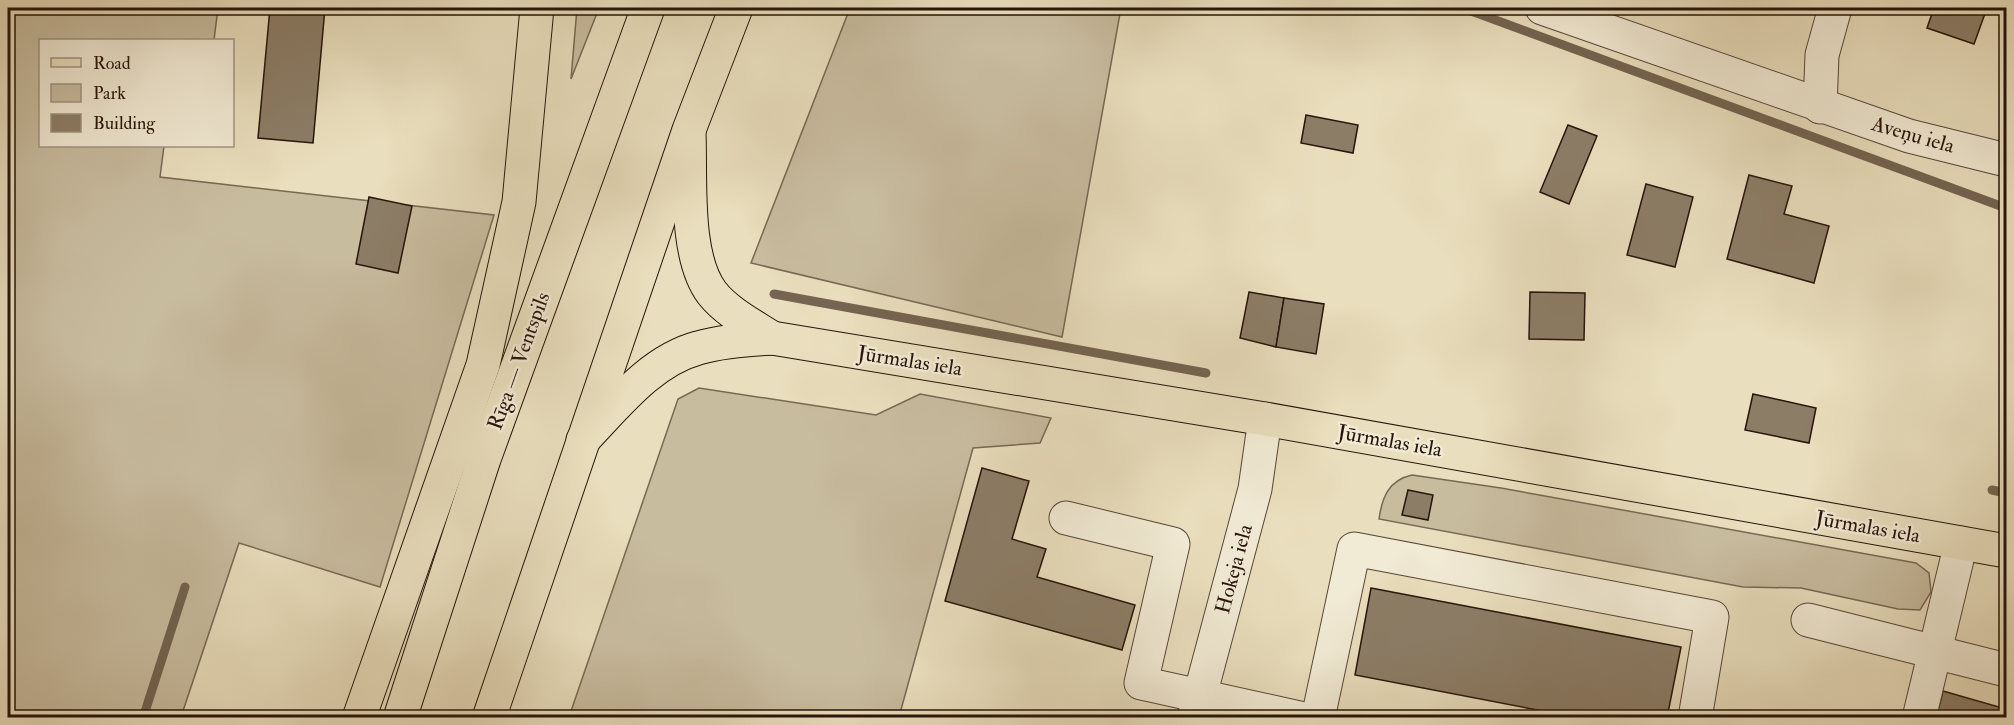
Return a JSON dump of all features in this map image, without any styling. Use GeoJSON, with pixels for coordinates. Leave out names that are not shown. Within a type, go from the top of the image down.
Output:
{"type":"FeatureCollection","features":[{"type":"Feature","properties":{"kind":"main road"},"geometry":{"type":"LineString","coordinates":[[359,717],[483,365],[519,202],[537,8]]}},
{"type":"Feature","properties":{"kind":"main road","name":"Rīga — Ventspils"},"geometry":{"type":"LineString","coordinates":[[400,717],[484,459],[648,8]]}},
{"type":"Feature","properties":{"kind":"main road"},"geometry":{"type":"LineString","coordinates":[[489,717],[689,130],[736,8]]}},
{"type":"Feature","properties":{"kind":"main road"},"geometry":{"type":"LineString","coordinates":[[689,130],[692,222],[697,259],[711,292],[725,306],[772,338]]}},
{"type":"Feature","properties":{"kind":"main road"},"geometry":{"type":"LineString","coordinates":[[583,441],[634,387],[662,364],[696,348],[772,338]]}},
{"type":"Feature","properties":{"kind":"main road","name":"Jūrmalas iela"},"geometry":{"type":"LineString","coordinates":[[772,338],[1265,419],[2007,551]]}},
{"type":"Feature","properties":{"kind":"street","name":"Aveņu iela"},"geometry":{"type":"LineString","coordinates":[[1542,8],[1820,107],[1909,136],[2007,160]]}},
{"type":"Feature","properties":{"kind":"street"},"geometry":{"type":"LineString","coordinates":[[1820,107],[1822,55],[1835,8]]}},
{"type":"Feature","properties":{"kind":"street","name":"Hokeja iela"},"geometry":{"type":"LineString","coordinates":[[1197,707],[1255,489],[1265,419]]}},
{"type":"Feature","properties":{"kind":"street"},"geometry":{"type":"LineString","coordinates":[[1066,518],[1173,544],[1141,683],[1197,707],[1300,717]]}},
{"type":"Feature","properties":{"kind":"street"},"geometry":{"type":"LineString","coordinates":[[1919,717],[1961,543]]}},
{"type":"Feature","properties":{"kind":"street"},"geometry":{"type":"LineString","coordinates":[[1318,717],[1354,549],[1712,616],[1695,717]]}},
{"type":"Feature","properties":{"kind":"street"},"geometry":{"type":"LineString","coordinates":[[1808,620],[2007,670]]}},
{"type":"Feature","properties":{"kind":"green space"},"geometry":{"type":"Polygon","coordinates":[[[8,8],[218,8],[214,39],[39,39],[39,147],[164,147],[160,177],[494,215],[380,587],[239,543],[181,717],[8,717],[8,8]]]}},
{"type":"Feature","properties":{"kind":"green space"},"geometry":{"type":"Polygon","coordinates":[[[577,8],[599,8],[571,79],[577,8]]]}},
{"type":"Feature","properties":{"kind":"green space"},"geometry":{"type":"Polygon","coordinates":[[[850,8],[1121,8],[1062,337],[751,263],[850,8]]]}},
{"type":"Feature","properties":{"kind":"green space"},"geometry":{"type":"Polygon","coordinates":[[[699,388],[876,415],[920,394],[1051,418],[1040,443],[973,448],[899,717],[569,717],[678,399],[699,388]]]}},
{"type":"Feature","properties":{"kind":"green space"},"geometry":{"type":"Polygon","coordinates":[[[1412,475],[1501,488],[1916,563],[1929,573],[1931,592],[1920,610],[1898,609],[1801,588],[1743,587],[1379,519],[1382,504],[1392,485],[1412,475]]]}},
{"type":"Feature","properties":{"kind":"building"},"geometry":{"type":"Polygon","coordinates":[[[270,8],[325,8],[313,143],[258,138],[270,8]]]}},
{"type":"Feature","properties":{"kind":"building"},"geometry":{"type":"Polygon","coordinates":[[[1934,8],[1987,8],[1974,44],[1927,28],[1934,8]]]}},
{"type":"Feature","properties":{"kind":"building"},"geometry":{"type":"Polygon","coordinates":[[[1306,115],[1358,125],[1353,153],[1301,143],[1306,115]]]}},
{"type":"Feature","properties":{"kind":"building"},"geometry":{"type":"Polygon","coordinates":[[[1568,125],[1597,136],[1569,204],[1540,192],[1568,125]]]}},
{"type":"Feature","properties":{"kind":"building"},"geometry":{"type":"Polygon","coordinates":[[[1749,175],[1792,186],[1784,214],[1829,226],[1814,283],[1727,259],[1749,175]]]}},
{"type":"Feature","properties":{"kind":"building"},"geometry":{"type":"Polygon","coordinates":[[[1646,184],[1693,197],[1675,267],[1627,255],[1646,184]]]}},
{"type":"Feature","properties":{"kind":"building"},"geometry":{"type":"Polygon","coordinates":[[[369,197],[412,206],[398,273],[356,264],[369,197]]]}},
{"type":"Feature","properties":{"kind":"building"},"geometry":{"type":"Polygon","coordinates":[[[1249,292],[1284,298],[1276,347],[1240,338],[1249,292]]]}},
{"type":"Feature","properties":{"kind":"building"},"geometry":{"type":"Polygon","coordinates":[[[1530,292],[1585,293],[1584,340],[1529,339],[1530,292]]]}},
{"type":"Feature","properties":{"kind":"building"},"geometry":{"type":"Polygon","coordinates":[[[1284,298],[1324,304],[1316,354],[1276,347],[1284,298]]]}},
{"type":"Feature","properties":{"kind":"building"},"geometry":{"type":"Polygon","coordinates":[[[1753,394],[1816,408],[1809,443],[1745,430],[1753,394]]]}},
{"type":"Feature","properties":{"kind":"building"},"geometry":{"type":"Polygon","coordinates":[[[982,468],[1029,481],[1012,539],[1046,549],[1037,577],[1135,605],[1122,650],[945,601],[982,468]]]}},
{"type":"Feature","properties":{"kind":"building"},"geometry":{"type":"Polygon","coordinates":[[[1408,490],[1433,495],[1428,520],[1402,515],[1408,490]]]}},
{"type":"Feature","properties":{"kind":"building"},"geometry":{"type":"Polygon","coordinates":[[[1371,588],[1681,647],[1667,718],[1579,718],[1355,675],[1371,588]]]}},
{"type":"Feature","properties":{"kind":"building"},"geometry":{"type":"Polygon","coordinates":[[[1943,691],[2006,709],[2006,718],[1936,718],[1943,691]]]}},
{"type":"Feature","properties":{"kind":"waterway"},"geometry":{"type":"LineString","coordinates":[[1463,8],[2006,208]]}},
{"type":"Feature","properties":{"kind":"waterway"},"geometry":{"type":"LineString","coordinates":[[774,294],[1206,373]]}},
{"type":"Feature","properties":{"kind":"waterway"},"geometry":{"type":"LineString","coordinates":[[1992,490],[2006,493]]}},
{"type":"Feature","properties":{"kind":"waterway"},"geometry":{"type":"LineString","coordinates":[[143,718],[185,587]]}}]}
